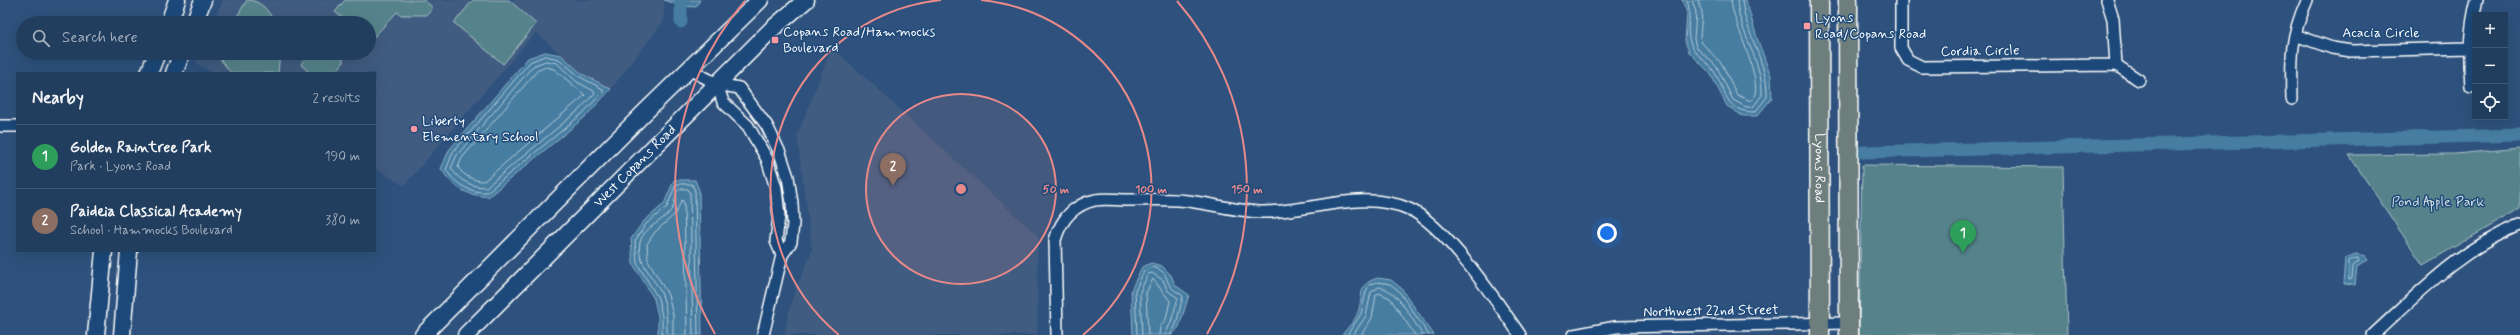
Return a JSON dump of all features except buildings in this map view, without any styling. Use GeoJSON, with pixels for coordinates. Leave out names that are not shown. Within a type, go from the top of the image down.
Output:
{"type":"FeatureCollection","features":[{"type":"Feature","properties":{"kind":"main road"},"geometry":{"type":"LineString","coordinates":[[171,16],[177,0]]}},
{"type":"Feature","properties":{"kind":"main road"},"geometry":{"type":"LineString","coordinates":[[197,16],[203,0]]}},
{"type":"Feature","properties":{"kind":"main road"},"geometry":{"type":"LineString","coordinates":[[423,335],[760,0]]}},
{"type":"Feature","properties":{"kind":"main road","name":"West Copans Road"},"geometry":{"type":"LineString","coordinates":[[466,335],[717,84],[806,0]]}},
{"type":"Feature","properties":{"kind":"main road","name":"Lyons Road"},"geometry":{"type":"LineString","coordinates":[[1819,0],[1820,329]]}},
{"type":"Feature","properties":{"kind":"main road"},"geometry":{"type":"LineString","coordinates":[[1848,0],[1849,329]]}},
{"type":"Feature","properties":{"kind":"main road"},"geometry":{"type":"LineString","coordinates":[[149,72],[154,60]]}},
{"type":"Feature","properties":{"kind":"main road"},"geometry":{"type":"LineString","coordinates":[[174,72],[179,60]]}},
{"type":"Feature","properties":{"kind":"main road"},"geometry":{"type":"LineString","coordinates":[[96,335],[104,252]]}},
{"type":"Feature","properties":{"kind":"main road"},"geometry":{"type":"LineString","coordinates":[[122,335],[129,252]]}},
{"type":"Feature","properties":{"kind":"street","name":"Cordia Circle"},"geometry":{"type":"LineString","coordinates":[[1901,0],[1901,48],[1908,60],[1922,67],[2116,65]]}},
{"type":"Feature","properties":{"kind":"street"},"geometry":{"type":"LineString","coordinates":[[2107,0],[2113,19],[2116,65],[2139,80]]}},
{"type":"Feature","properties":{"kind":"street"},"geometry":{"type":"LineString","coordinates":[[2292,99],[2290,55],[2307,0]]}},
{"type":"Feature","properties":{"kind":"street"},"geometry":{"type":"LineString","coordinates":[[2471,87],[2469,48],[2471,21],[2477,0]]}},
{"type":"Feature","properties":{"kind":"street","name":"Acacia Circle"},"geometry":{"type":"LineString","coordinates":[[2295,35],[2332,48],[2351,50],[2469,48]]}},
{"type":"Feature","properties":{"kind":"street"},"geometry":{"type":"LineString","coordinates":[[689,69],[717,84],[739,88],[767,126],[780,153],[788,177],[793,224],[791,242],[782,255],[763,335]]}},
{"type":"Feature","properties":{"kind":"street"},"geometry":{"type":"LineString","coordinates":[[717,84],[723,102],[748,126],[768,159],[776,188],[779,216],[776,241],[782,255]]}},
{"type":"Feature","properties":{"kind":"street"},"geometry":{"type":"LineString","coordinates":[[0,126],[16,126]]}},
{"type":"Feature","properties":{"kind":"street"},"geometry":{"type":"LineString","coordinates":[[1057,335],[1055,240],[1059,225],[1067,214],[1096,200],[1193,201],[1262,212],[1293,211],[1343,201],[1372,200],[1395,204],[1411,209],[1446,238],[1520,335]]}},
{"type":"Feature","properties":{"kind":"street"},"geometry":{"type":"LineString","coordinates":[[2373,335],[2440,272],[2471,250],[2520,225]]}},
{"type":"Feature","properties":{"kind":"street","name":"Northwest 22nd Street"},"geometry":{"type":"LineString","coordinates":[[1574,335],[1616,327],[1849,329]]}},
{"type":"Feature","properties":{"kind":"shaded area","name":"Liberty Elementary School"},"geometry":{"type":"Polygon","coordinates":[[[223,0],[664,0],[664,21],[611,89],[582,74],[536,32],[404,186],[376,169],[376,72],[211,72],[196,63],[198,60],[376,60],[376,16],[216,16],[223,0]]]}},
{"type":"Feature","properties":{"kind":"shaded area"},"geometry":{"type":"Polygon","coordinates":[[[832,47],[1038,236],[1037,335],[784,335],[792,299],[812,250],[797,136],[832,47]]]}},
{"type":"Feature","properties":{"kind":"green space"},"geometry":{"type":"Polygon","coordinates":[[[247,0],[252,0],[264,7],[271,16],[237,16],[247,0]]]}},
{"type":"Feature","properties":{"kind":"green space"},"geometry":{"type":"Polygon","coordinates":[[[345,0],[424,0],[433,8],[427,15],[401,15],[397,12],[376,35],[376,16],[340,16],[335,12],[345,0]]]}},
{"type":"Feature","properties":{"kind":"green space"},"geometry":{"type":"Polygon","coordinates":[[[473,0],[509,0],[536,24],[503,64],[454,23],[473,0]]]}},
{"type":"Feature","properties":{"kind":"green space"},"geometry":{"type":"Polygon","coordinates":[[[221,60],[279,60],[278,72],[230,72],[221,60]]]}},
{"type":"Feature","properties":{"kind":"green space"},"geometry":{"type":"Polygon","coordinates":[[[304,60],[343,60],[343,63],[336,72],[309,72],[301,65],[304,60]]]}},
{"type":"Feature","properties":{"kind":"green space","name":"Pond Apple Park"},"geometry":{"type":"Polygon","coordinates":[[[2520,148],[2520,209],[2423,265],[2349,155],[2455,154],[2520,148]]]}},
{"type":"Feature","properties":{"kind":"green space"},"geometry":{"type":"Polygon","coordinates":[[[1862,165],[2063,167],[2067,335],[1859,335],[1862,165]]]}},
{"type":"Feature","properties":{"kind":"water"},"geometry":{"type":"Polygon","coordinates":[[[664,0],[700,0],[696,7],[681,6],[664,0]]]}},
{"type":"Feature","properties":{"kind":"water"},"geometry":{"type":"Polygon","coordinates":[[[1682,0],[1746,0],[1757,38],[1771,76],[1772,98],[1757,116],[1743,116],[1727,106],[1710,73],[1689,52],[1685,41],[1687,13],[1682,0]]]}},
{"type":"Feature","properties":{"kind":"water"},"geometry":{"type":"Polygon","coordinates":[[[545,52],[561,55],[582,74],[611,89],[585,117],[488,197],[466,192],[456,186],[441,169],[449,150],[528,58],[545,52]]]}},
{"type":"Feature","properties":{"kind":"water"},"geometry":{"type":"Polygon","coordinates":[[[674,180],[695,180],[699,190],[702,335],[658,335],[658,316],[654,299],[633,264],[631,239],[643,222],[664,204],[674,180]]]}},
{"type":"Feature","properties":{"kind":"water"},"geometry":{"type":"Polygon","coordinates":[[[2356,254],[2365,256],[2368,260],[2357,267],[2355,285],[2343,284],[2345,258],[2356,254]]]}},
{"type":"Feature","properties":{"kind":"water"},"geometry":{"type":"Polygon","coordinates":[[[1151,263],[1162,266],[1171,275],[1175,285],[1189,295],[1179,327],[1172,335],[1133,335],[1131,290],[1142,267],[1151,263]]]}},
{"type":"Feature","properties":{"kind":"water"},"geometry":{"type":"Polygon","coordinates":[[[1378,278],[1391,280],[1401,288],[1434,335],[1342,335],[1357,315],[1364,287],[1366,284],[1378,278]]]}},
{"type":"Feature","properties":{"kind":"waterway"},"geometry":{"type":"LineString","coordinates":[[681,0],[681,22]]}},
{"type":"Feature","properties":{"kind":"waterway"},"geometry":{"type":"LineString","coordinates":[[1863,152],[2520,135]]}},
{"type":"Feature","properties":{"kind":"place","name":"Lyons Road/Copans Road"},"geometry":{"type":"Point","coordinates":[1807,26]}},
{"type":"Feature","properties":{"kind":"place","name":"Copans Road/Hammocks Boulevard"},"geometry":{"type":"Point","coordinates":[775,40]}},
{"type":"Feature","properties":{"kind":"place","name":"Liberty Elementary School"},"geometry":{"type":"Point","coordinates":[414,129]}},
{"type":"Feature","properties":{"kind":"place","name":"Paideia Classical Academy"},"geometry":{"type":"Point","coordinates":[893,186]}},
{"type":"Feature","properties":{"kind":"place","name":"Golden Raintree Park"},"geometry":{"type":"Point","coordinates":[1963,253]}}]}
